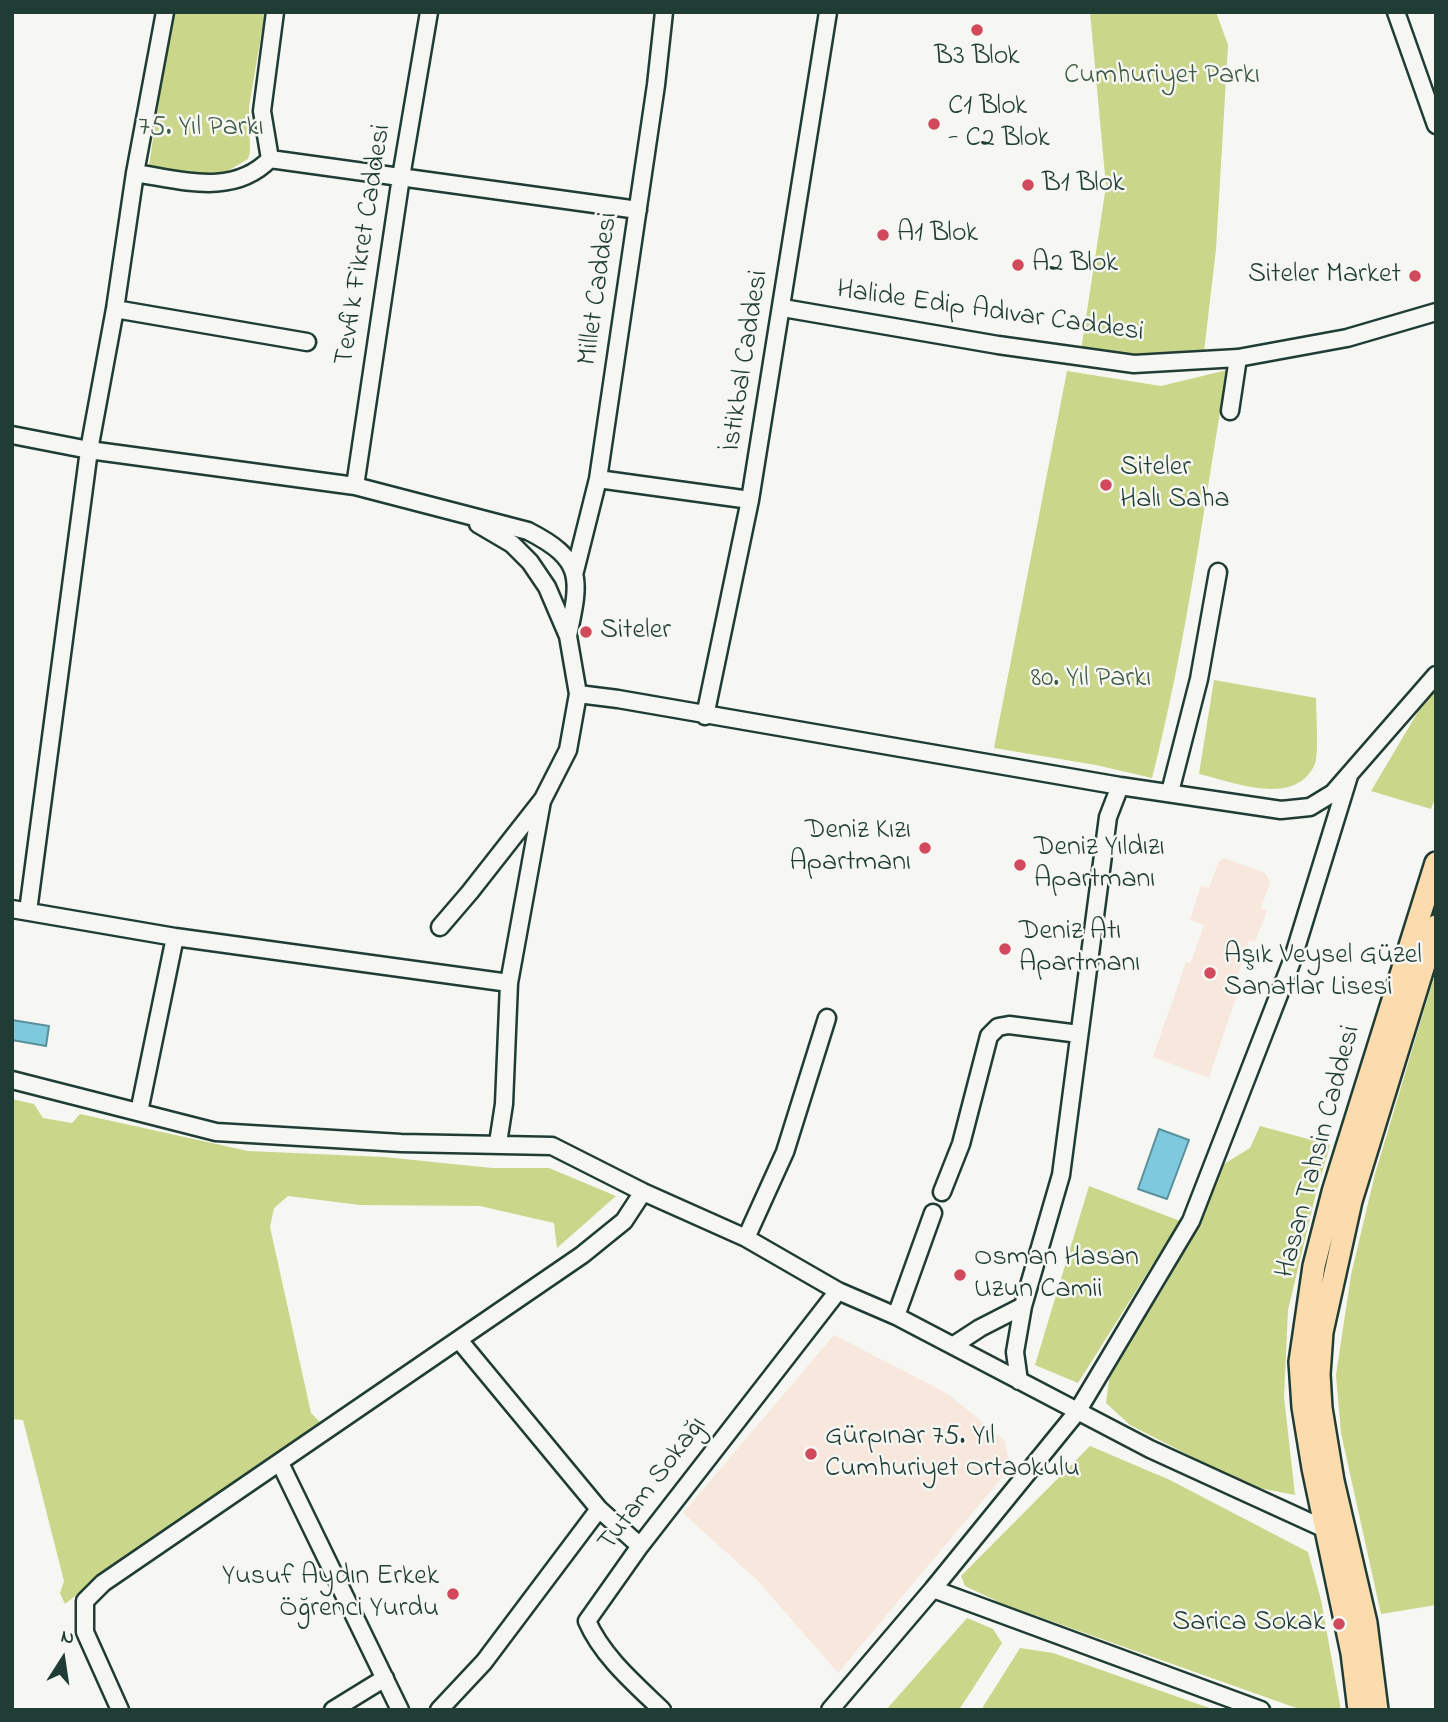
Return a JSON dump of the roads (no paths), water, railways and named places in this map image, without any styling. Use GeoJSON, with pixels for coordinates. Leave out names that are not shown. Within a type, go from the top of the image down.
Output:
{"type":"FeatureCollection","features":[{"type":"Feature","properties":{"kind":"main road","name":"Hasan Tahsin Caddesi"},"geometry":{"type":"LineString","coordinates":[[1359,1710],[1352,1653],[1325,1529],[1303,1407],[1300,1362],[1314,1266],[1337,1179],[1436,863]]}},
{"type":"Feature","properties":{"kind":"main road","name":"Hasan Tahsin Caddesi"},"geometry":{"type":"LineString","coordinates":[[1377,1710],[1366,1623],[1333,1482],[1321,1408],[1322,1332],[1351,1201],[1436,926]]}},
{"type":"Feature","properties":{"kind":"main road"},"geometry":{"type":"LineString","coordinates":[[1325,1529],[1348,1545]]}},
{"type":"Feature","properties":{"kind":"street"},"geometry":{"type":"LineString","coordinates":[[165,12],[89,450],[20,910],[176,937],[509,983]]}},
{"type":"Feature","properties":{"kind":"street"},"geometry":{"type":"LineString","coordinates":[[270,159],[262,111],[275,12]]}},
{"type":"Feature","properties":{"kind":"street","name":"Tevfik Fikret Caddesi"},"geometry":{"type":"LineString","coordinates":[[355,486],[401,177],[429,12]]}},
{"type":"Feature","properties":{"kind":"street","name":"Millet Caddesi"},"geometry":{"type":"LineString","coordinates":[[568,636],[574,606],[575,570],[598,479],[656,85],[664,12]]}},
{"type":"Feature","properties":{"kind":"street","name":"İstikbal Caddesi"},"geometry":{"type":"LineString","coordinates":[[705,716],[750,500],[783,308],[828,12]]}},
{"type":"Feature","properties":{"kind":"street"},"geometry":{"type":"LineString","coordinates":[[1396,12],[1436,125]]}},
{"type":"Feature","properties":{"kind":"street"},"geometry":{"type":"LineString","coordinates":[[135,173],[223,183],[258,172],[270,159]]}},
{"type":"Feature","properties":{"kind":"street"},"geometry":{"type":"LineString","coordinates":[[270,159],[638,210]]}},
{"type":"Feature","properties":{"kind":"street","name":"Halide Edip Adıvar Caddesi"},"geometry":{"type":"LineString","coordinates":[[783,308],[998,345],[1135,364],[1238,358],[1347,338],[1436,312]]}},
{"type":"Feature","properties":{"kind":"street"},"geometry":{"type":"LineString","coordinates":[[115,309],[307,342]]}},
{"type":"Feature","properties":{"kind":"street"},"geometry":{"type":"LineString","coordinates":[[1230,411],[1238,358]]}},
{"type":"Feature","properties":{"kind":"street"},"geometry":{"type":"LineString","coordinates":[[12,435],[89,450],[355,486],[528,531],[564,554],[575,570]]}},
{"type":"Feature","properties":{"kind":"street"},"geometry":{"type":"LineString","coordinates":[[598,479],[750,500]]}},
{"type":"Feature","properties":{"kind":"street"},"geometry":{"type":"LineString","coordinates":[[440,927],[543,799],[568,750],[578,694],[568,636],[547,587],[530,562],[512,544],[451,511]]}},
{"type":"Feature","properties":{"kind":"street"},"geometry":{"type":"LineString","coordinates":[[1171,792],[1199,679],[1218,572]]}},
{"type":"Feature","properties":{"kind":"street"},"geometry":{"type":"LineString","coordinates":[[578,694],[1120,786],[1281,810],[1310,807],[1333,793],[1436,675]]}},
{"type":"Feature","properties":{"kind":"street"},"geometry":{"type":"LineString","coordinates":[[830,1710],[1077,1412],[1191,1222],[1292,961],[1349,776]]}},
{"type":"Feature","properties":{"kind":"street"},"geometry":{"type":"LineString","coordinates":[[1019,1381],[1015,1352],[1023,1306],[1061,1175],[1108,817],[1120,786]]}},
{"type":"Feature","properties":{"kind":"street"},"geometry":{"type":"LineString","coordinates":[[498,1143],[504,1104],[509,983],[543,799]]}},
{"type":"Feature","properties":{"kind":"street"},"geometry":{"type":"LineString","coordinates":[[139,1112],[176,937]]}},
{"type":"Feature","properties":{"kind":"street"},"geometry":{"type":"LineString","coordinates":[[746,1238],[785,1152],[827,1018]]}},
{"type":"Feature","properties":{"kind":"street"},"geometry":{"type":"LineString","coordinates":[[942,1192],[961,1144],[989,1035],[998,1027],[1009,1025],[1079,1034]]}},
{"type":"Feature","properties":{"kind":"street"},"geometry":{"type":"LineString","coordinates":[[12,1080],[216,1132],[401,1143],[552,1146],[643,1192],[746,1238],[838,1291],[897,1316],[1077,1412],[1325,1529]]}},
{"type":"Feature","properties":{"kind":"street"},"geometry":{"type":"LineString","coordinates":[[120,1710],[85,1632],[85,1601],[103,1583],[582,1255],[624,1222],[643,1192]]}},
{"type":"Feature","properties":{"kind":"street"},"geometry":{"type":"LineString","coordinates":[[897,1316],[933,1213]]}},
{"type":"Feature","properties":{"kind":"street","name":"Tutam Sokağı"},"geometry":{"type":"LineString","coordinates":[[662,1710],[627,1677],[593,1634],[587,1621],[640,1546],[838,1291]]}},
{"type":"Feature","properties":{"kind":"street"},"geometry":{"type":"LineString","coordinates":[[954,1345],[1023,1306]]}},
{"type":"Feature","properties":{"kind":"street"},"geometry":{"type":"LineString","coordinates":[[459,1340],[599,1509],[640,1546]]}},
{"type":"Feature","properties":{"kind":"street"},"geometry":{"type":"LineString","coordinates":[[280,1463],[400,1710]]}},
{"type":"Feature","properties":{"kind":"street"},"geometry":{"type":"LineString","coordinates":[[439,1710],[484,1662],[599,1509]]}},
{"type":"Feature","properties":{"kind":"street"},"geometry":{"type":"LineString","coordinates":[[933,1589],[1261,1710]]}},
{"type":"Feature","properties":{"kind":"street"},"geometry":{"type":"LineString","coordinates":[[333,1710],[385,1678]]}},
{"type":"Feature","properties":{"kind":"water"},"geometry":{"type":"Polygon","coordinates":[[[12,1020],[49,1026],[46,1046],[12,1040],[12,1020]]]}},
{"type":"Feature","properties":{"kind":"water"},"geometry":{"type":"Polygon","coordinates":[[[1159,1129],[1189,1140],[1167,1199],[1138,1189],[1159,1129]]]}},
{"type":"Feature","properties":{"kind":"place","name":"B3 Blok"},"geometry":{"type":"Point","coordinates":[977,30]}},
{"type":"Feature","properties":{"kind":"place","name":"C1 Blok - C2 Blok"},"geometry":{"type":"Point","coordinates":[934,124]}},
{"type":"Feature","properties":{"kind":"place","name":"B1 Blok"},"geometry":{"type":"Point","coordinates":[1028,185]}},
{"type":"Feature","properties":{"kind":"place","name":"A1 Blok"},"geometry":{"type":"Point","coordinates":[883,235]}},
{"type":"Feature","properties":{"kind":"place","name":"A2 Blok"},"geometry":{"type":"Point","coordinates":[1018,265]}},
{"type":"Feature","properties":{"kind":"place","name":"Siteler Market"},"geometry":{"type":"Point","coordinates":[1415,276]}},
{"type":"Feature","properties":{"kind":"place","name":"Siteler Halı Saha"},"geometry":{"type":"Point","coordinates":[1106,485]}},
{"type":"Feature","properties":{"kind":"place","name":"Siteler"},"geometry":{"type":"Point","coordinates":[586,632]}},
{"type":"Feature","properties":{"kind":"place","name":"Deniz Kızı Apartmanı"},"geometry":{"type":"Point","coordinates":[925,848]}},
{"type":"Feature","properties":{"kind":"place","name":"Deniz Yıldızı Apartmanı"},"geometry":{"type":"Point","coordinates":[1020,865]}},
{"type":"Feature","properties":{"kind":"place","name":"Deniz Atı Apartmanı"},"geometry":{"type":"Point","coordinates":[1005,949]}},
{"type":"Feature","properties":{"kind":"place","name":"Aşık Veysel Güzel Sanatlar Lisesi"},"geometry":{"type":"Point","coordinates":[1210,973]}},
{"type":"Feature","properties":{"kind":"place","name":"Osman Hasan Uzun Camii"},"geometry":{"type":"Point","coordinates":[960,1275]}},
{"type":"Feature","properties":{"kind":"place","name":"Gürpınar 75. Yıl Cumhuriyet Ortaokulu"},"geometry":{"type":"Point","coordinates":[811,1454]}},
{"type":"Feature","properties":{"kind":"place","name":"Yusuf Aydın Erkek Öğrenci Yurdu"},"geometry":{"type":"Point","coordinates":[453,1594]}},
{"type":"Feature","properties":{"kind":"place","name":"Sarica Sokak"},"geometry":{"type":"Point","coordinates":[1339,1624]}},
{"type":"Feature","properties":{"kind":"park label","name":"Cumhuriyet Parkı"},"geometry":{"type":"Point","coordinates":[1162,77]}},
{"type":"Feature","properties":{"kind":"park label","name":"75. Yıl Parkı"},"geometry":{"type":"Point","coordinates":[201,129]}},
{"type":"Feature","properties":{"kind":"park label","name":"80. Yıl Parkı"},"geometry":{"type":"Point","coordinates":[1091,680]}}]}
